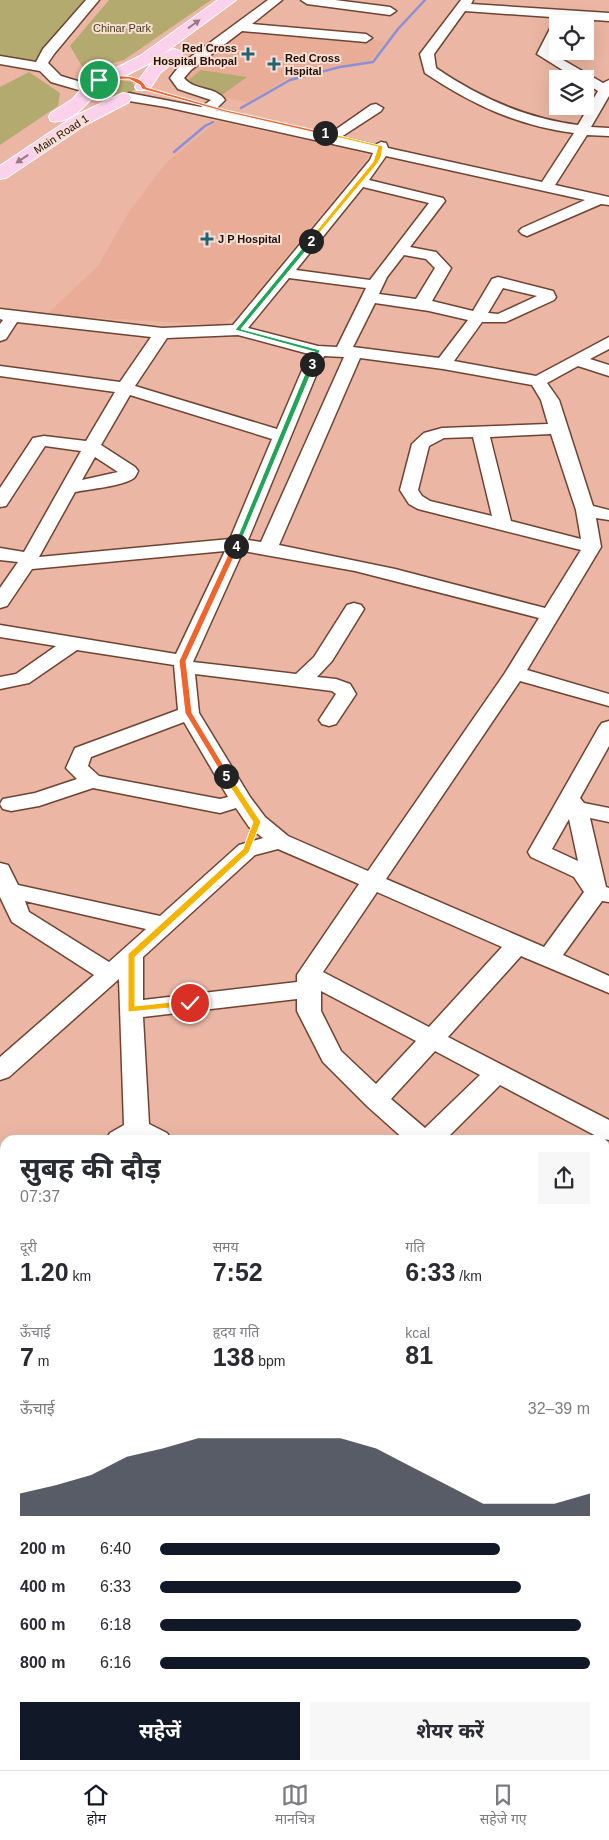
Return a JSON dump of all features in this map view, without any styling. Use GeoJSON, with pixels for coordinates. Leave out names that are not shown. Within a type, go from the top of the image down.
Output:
{"type":"FeatureCollection","features":[{"type":"Feature","properties":{"kind":"main road","name":"Main Road 1"},"geometry":{"type":"LineString","coordinates":[[0,156],[78,103],[96,81],[146,59],[234,3]]}},
{"type":"Feature","properties":{"kind":"main road","name":"Main Road 1"},"geometry":{"type":"LineString","coordinates":[[0,174],[79,120],[140,92],[161,64],[234,3]]}},
{"type":"Feature","properties":{"kind":"main road"},"geometry":{"type":"LineString","coordinates":[[126,97],[100,97],[96,81],[129,78],[138,80],[143,87]]}},
{"type":"Feature","properties":{"kind":"street"},"geometry":{"type":"LineString","coordinates":[[42,66],[44,56],[93,0]]}},
{"type":"Feature","properties":{"kind":"street"},"geometry":{"type":"LineString","coordinates":[[96,81],[61,69],[52,60],[102,0]]}},
{"type":"Feature","properties":{"kind":"street"},"geometry":{"type":"LineString","coordinates":[[206,109],[216,103],[218,100],[216,97],[183,86],[177,78],[186,67],[276,0]]}},
{"type":"Feature","properties":{"kind":"street"},"geometry":{"type":"LineString","coordinates":[[307,0],[390,11]]}},
{"type":"Feature","properties":{"kind":"street"},"geometry":{"type":"LineString","coordinates":[[549,19],[465,3],[427,54],[430,70],[458,90],[505,113],[553,126],[582,131],[609,132]]}},
{"type":"Feature","properties":{"kind":"street"},"geometry":{"type":"LineString","coordinates":[[594,18],[609,17]]}},
{"type":"Feature","properties":{"kind":"street"},"geometry":{"type":"LineString","coordinates":[[240,26],[366,38]]}},
{"type":"Feature","properties":{"kind":"street"},"geometry":{"type":"LineString","coordinates":[[549,44],[544,54],[549,57]]}},
{"type":"Feature","properties":{"kind":"street"},"geometry":{"type":"LineString","coordinates":[[0,60],[42,66],[51,76],[64,83],[96,81]]}},
{"type":"Feature","properties":{"kind":"street"},"geometry":{"type":"LineString","coordinates":[[549,182],[582,131],[607,87],[555,60]]}},
{"type":"Feature","properties":{"kind":"street"},"geometry":{"type":"LineString","coordinates":[[143,87],[206,109],[380,148],[524,176],[606,198]]}},
{"type":"Feature","properties":{"kind":"street"},"geometry":{"type":"LineString","coordinates":[[126,97],[206,109],[335,135],[380,148]]}},
{"type":"Feature","properties":{"kind":"street"},"geometry":{"type":"LineString","coordinates":[[335,135],[376,108]]}},
{"type":"Feature","properties":{"kind":"street"},"geometry":{"type":"LineString","coordinates":[[238,330],[377,160],[380,148]]}},
{"type":"Feature","properties":{"kind":"street"},"geometry":{"type":"LineString","coordinates":[[362,177],[409,154],[606,198]]}},
{"type":"Feature","properties":{"kind":"street"},"geometry":{"type":"LineString","coordinates":[[524,176],[562,160]]}},
{"type":"Feature","properties":{"kind":"street"},"geometry":{"type":"LineString","coordinates":[[268,548],[372,291],[438,200],[362,177]]}},
{"type":"Feature","properties":{"kind":"street"},"geometry":{"type":"LineString","coordinates":[[527,231],[606,198]]}},
{"type":"Feature","properties":{"kind":"street"},"geometry":{"type":"LineString","coordinates":[[400,250],[431,255],[444,268],[424,300],[425,304],[429,306]]}},
{"type":"Feature","properties":{"kind":"street"},"geometry":{"type":"LineString","coordinates":[[286,273],[372,291],[478,317],[443,364]]}},
{"type":"Feature","properties":{"kind":"street"},"geometry":{"type":"LineString","coordinates":[[0,336],[7,316],[162,332],[238,330],[318,351],[348,352],[443,364],[538,381],[609,342]]}},
{"type":"Feature","properties":{"kind":"street"},"geometry":{"type":"LineString","coordinates":[[0,602],[27,561],[125,388],[162,332]]}},
{"type":"Feature","properties":{"kind":"street"},"geometry":{"type":"LineString","coordinates":[[318,351],[237,544],[183,664],[189,713],[241,800],[257,822],[280,841],[609,985]]}},
{"type":"Feature","properties":{"kind":"street"},"geometry":{"type":"LineString","coordinates":[[578,360],[609,371]]}},
{"type":"Feature","properties":{"kind":"street"},"geometry":{"type":"LineString","coordinates":[[0,371],[125,388],[282,436]]}},
{"type":"Feature","properties":{"kind":"street"},"geometry":{"type":"LineString","coordinates":[[416,1135],[376,1100],[332,1056],[309,1011],[309,982],[374,881],[515,673],[592,547],[584,510],[550,400],[538,381]]}},
{"type":"Feature","properties":{"kind":"street"},"geometry":{"type":"LineString","coordinates":[[0,502],[35,445],[44,441],[80,433],[106,422]]}},
{"type":"Feature","properties":{"kind":"street"},"geometry":{"type":"LineString","coordinates":[[558,429],[442,433],[430,437],[421,444],[409,490],[415,500],[424,505],[592,547]]}},
{"type":"Feature","properties":{"kind":"street"},"geometry":{"type":"LineString","coordinates":[[480,432],[503,525]]}},
{"type":"Feature","properties":{"kind":"street"},"geometry":{"type":"LineString","coordinates":[[44,441],[92,447],[129,471],[128,474],[118,478],[68,488]]}},
{"type":"Feature","properties":{"kind":"street"},"geometry":{"type":"LineString","coordinates":[[584,510],[609,515]]}},
{"type":"Feature","properties":{"kind":"street"},"geometry":{"type":"LineString","coordinates":[[0,554],[27,561],[237,544],[268,548],[406,577],[550,615]]}},
{"type":"Feature","properties":{"kind":"street"},"geometry":{"type":"LineString","coordinates":[[302,681],[322,661],[354,609]]}},
{"type":"Feature","properties":{"kind":"street"},"geometry":{"type":"LineString","coordinates":[[0,630],[183,664],[336,685],[343,688],[346,694],[329,720]]}},
{"type":"Feature","properties":{"kind":"street"},"geometry":{"type":"LineString","coordinates":[[0,683],[22,679],[74,643]]}},
{"type":"Feature","properties":{"kind":"street"},"geometry":{"type":"LineString","coordinates":[[515,673],[609,700]]}},
{"type":"Feature","properties":{"kind":"street"},"geometry":{"type":"LineString","coordinates":[[92,781],[77,768],[82,753],[189,713]]}},
{"type":"Feature","properties":{"kind":"street"},"geometry":{"type":"LineString","coordinates":[[602,894],[582,872],[539,852],[573,804],[609,727]]}},
{"type":"Feature","properties":{"kind":"street"},"geometry":{"type":"LineString","coordinates":[[11,804],[39,799],[92,781],[220,806],[241,800]]}},
{"type":"Feature","properties":{"kind":"street"},"geometry":{"type":"LineString","coordinates":[[573,804],[609,815]]}},
{"type":"Feature","properties":{"kind":"street"},"geometry":{"type":"LineString","coordinates":[[573,804],[602,894]]}},
{"type":"Feature","properties":{"kind":"street"},"geometry":{"type":"LineString","coordinates":[[0,1071],[131,956],[246,850],[257,822]]}},
{"type":"Feature","properties":{"kind":"street"},"geometry":{"type":"LineString","coordinates":[[246,850],[280,841]]}},
{"type":"Feature","properties":{"kind":"street"},"geometry":{"type":"LineString","coordinates":[[4,880],[164,925]]}},
{"type":"Feature","properties":{"kind":"street"},"geometry":{"type":"LineString","coordinates":[[4,880],[20,917],[110,974]]}},
{"type":"Feature","properties":{"kind":"street"},"geometry":{"type":"LineString","coordinates":[[548,959],[602,894]]}},
{"type":"Feature","properties":{"kind":"street"},"geometry":{"type":"LineString","coordinates":[[376,1100],[517,945]]}},
{"type":"Feature","properties":{"kind":"street"},"geometry":{"type":"LineString","coordinates":[[131,956],[131,1010],[138,1135]]}},
{"type":"Feature","properties":{"kind":"street"},"geometry":{"type":"LineString","coordinates":[[131,1010],[309,982],[430,1039],[609,1131]]}},
{"type":"Feature","properties":{"kind":"street"},"geometry":{"type":"LineString","coordinates":[[435,1135],[497,1073]]}},
{"type":"Feature","properties":{"kind":"shaded area","name":"Red Cross Hspital"},"geometry":{"type":"Polygon","coordinates":[[[241,28],[386,41],[370,61],[337,66],[288,78],[248,102],[221,97],[180,78],[241,28]]]}},
{"type":"Feature","properties":{"kind":"shaded area","name":"J P Hospital"},"geometry":{"type":"Polygon","coordinates":[[[217,121],[353,150],[369,156],[239,314],[220,325],[46,315],[98,266],[129,212],[165,164],[217,121]]]}},
{"type":"Feature","properties":{"kind":"green space"},"geometry":{"type":"Polygon","coordinates":[[[0,0],[86,0],[38,62],[0,55],[0,0]]]}},
{"type":"Feature","properties":{"kind":"green space","name":"Chinar Park"},"geometry":{"type":"Polygon","coordinates":[[[109,0],[211,0],[124,60],[102,66],[83,68],[70,46],[109,0]]]}},
{"type":"Feature","properties":{"kind":"green space"},"geometry":{"type":"Polygon","coordinates":[[[201,70],[247,77],[222,95],[185,83],[201,70]]]}},
{"type":"Feature","properties":{"kind":"green space"},"geometry":{"type":"Polygon","coordinates":[[[29,72],[60,93],[58,106],[0,145],[0,87],[29,72]]]}},
{"type":"Feature","properties":{"kind":"green space"},"geometry":{"type":"Polygon","coordinates":[[[119,80],[132,82],[136,88],[132,92],[117,97],[101,94],[96,91],[98,84],[119,80]]]}},
{"type":"Feature","properties":{"kind":"waterway"},"geometry":{"type":"LineString","coordinates":[[241,108],[290,80],[340,67],[373,62],[398,29],[425,0]]}},
{"type":"Feature","properties":{"kind":"waterway"},"geometry":{"type":"LineString","coordinates":[[174,152],[205,126],[213,122]]}},
{"type":"Feature","properties":{"kind":"place","name":"Red Cross Hospital Bhopal"},"geometry":{"type":"Point","coordinates":[248,54]}},
{"type":"Feature","properties":{"kind":"place","name":"Red Cross Hspital"},"geometry":{"type":"Point","coordinates":[274,64]}},
{"type":"Feature","properties":{"kind":"place","name":"J P Hospital"},"geometry":{"type":"Point","coordinates":[207,239]}},
{"type":"Feature","properties":{"kind":"route"},"geometry":{"type":"LineString","coordinates":[[99,80],[119,77],[138,80],[143,88],[225,111],[380,146],[379,157],[375,163],[238,330],[318,351],[237,544],[183,661],[189,713],[241,800],[257,822],[246,850],[131,956],[131,1010],[190,1003]]}}]}
